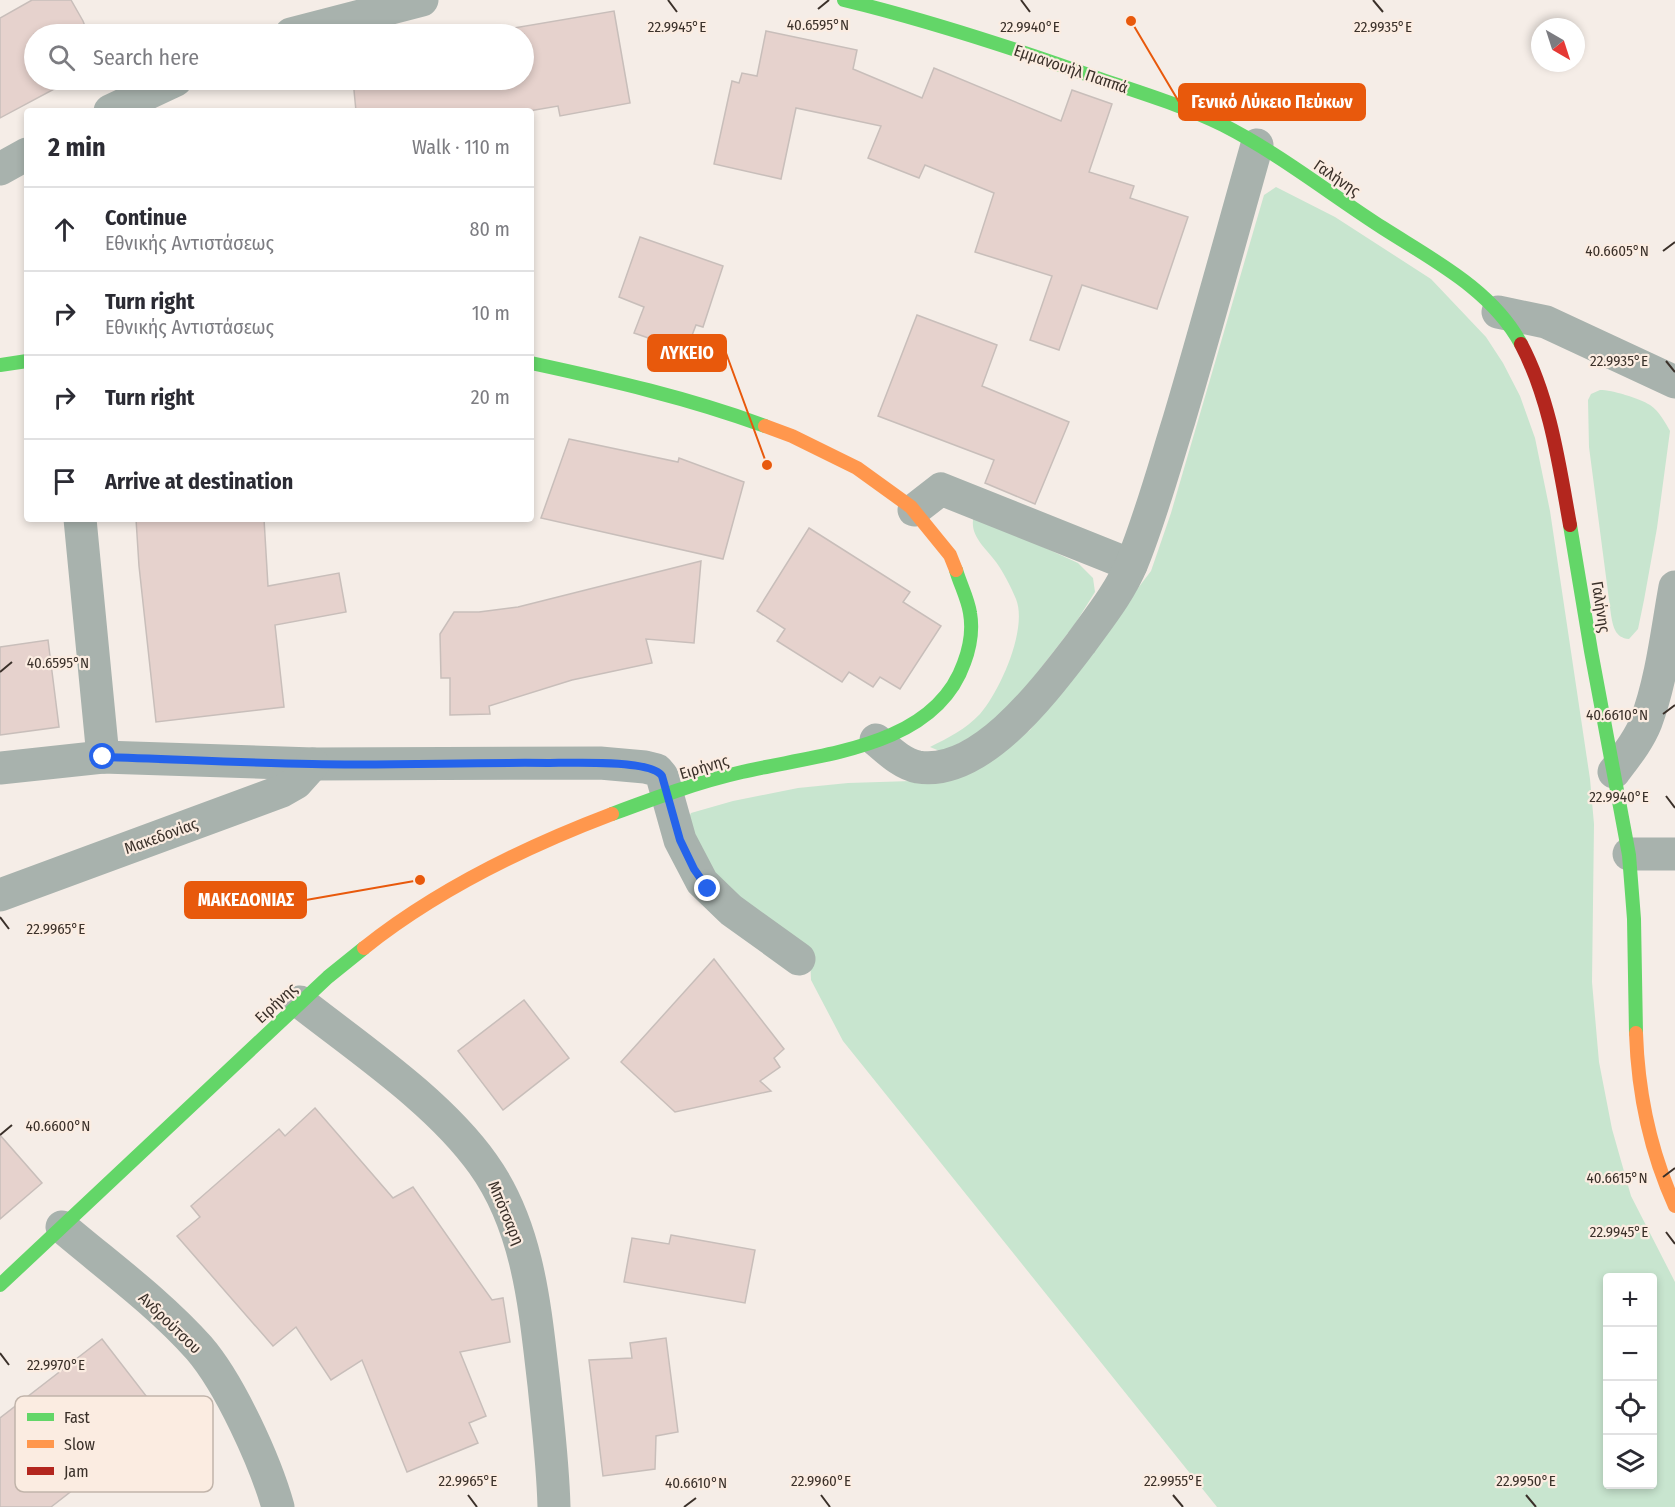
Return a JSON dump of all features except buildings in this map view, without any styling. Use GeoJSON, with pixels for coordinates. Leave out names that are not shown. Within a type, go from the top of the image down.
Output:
{"type":"FeatureCollection","features":[{"type":"Feature","properties":{"kind":"street"},"geometry":{"type":"LineString","coordinates":[[330,24],[422,0]]}},
{"type":"Feature","properties":{"kind":"street","name":"Εμμανουήλ Παππά"},"geometry":{"type":"LineString","coordinates":[[844,0],[912,17],[1041,58],[1221,124],[1257,145]]}},
{"type":"Feature","properties":{"kind":"street"},"geometry":{"type":"LineString","coordinates":[[116,108],[155,90]]}},
{"type":"Feature","properties":{"kind":"street"},"geometry":{"type":"LineString","coordinates":[[876,740],[899,758],[917,767],[952,763],[979,750],[1021,717],[1099,618],[1131,565],[1146,527],[1176,431],[1257,145]]}},
{"type":"Feature","properties":{"kind":"street","name":"Γαλήνης"},"geometry":{"type":"LineString","coordinates":[[1257,145],[1430,258],[1477,292],[1498,312],[1514,333],[1531,363],[1552,435],[1575,550],[1629,854],[1633,900],[1636,1038],[1641,1091],[1653,1150],[1675,1206]]}},
{"type":"Feature","properties":{"kind":"street"},"geometry":{"type":"LineString","coordinates":[[0,169],[24,156]]}},
{"type":"Feature","properties":{"kind":"street"},"geometry":{"type":"LineString","coordinates":[[1498,312],[1546,322],[1675,382]]}},
{"type":"Feature","properties":{"kind":"street"},"geometry":{"type":"LineString","coordinates":[[0,365],[24,361]]}},
{"type":"Feature","properties":{"kind":"street","name":"Ειρήνης"},"geometry":{"type":"LineString","coordinates":[[0,1285],[300,1002],[382,933],[457,886],[553,839],[718,778],[858,746],[903,729],[933,709],[964,667],[969,653],[972,630],[966,589],[959,570],[942,542],[914,510],[894,492],[818,448],[782,432],[671,396],[534,364]]}},
{"type":"Feature","properties":{"kind":"street"},"geometry":{"type":"LineString","coordinates":[[914,510],[941,489],[1131,565]]}},
{"type":"Feature","properties":{"kind":"street"},"geometry":{"type":"LineString","coordinates":[[80,522],[103,757]]}},
{"type":"Feature","properties":{"kind":"street"},"geometry":{"type":"LineString","coordinates":[[1614,772],[1638,738],[1646,722],[1675,587]]}},
{"type":"Feature","properties":{"kind":"street"},"geometry":{"type":"LineString","coordinates":[[0,768],[103,757],[313,764],[533,763],[645,767],[660,773],[680,840],[702,882],[731,910],[799,959]]}},
{"type":"Feature","properties":{"kind":"street","name":"Μακεδονίας"},"geometry":{"type":"LineString","coordinates":[[0,895],[282,791],[296,783],[313,764]]}},
{"type":"Feature","properties":{"kind":"street"},"geometry":{"type":"LineString","coordinates":[[1629,854],[1675,854]]}},
{"type":"Feature","properties":{"kind":"street","name":"Μπότσαρη"},"geometry":{"type":"LineString","coordinates":[[300,1002],[410,1089],[451,1127],[483,1164],[507,1206],[525,1259],[532,1293],[545,1395],[554,1507]]}},
{"type":"Feature","properties":{"kind":"street","name":"Ανδρούτσου"},"geometry":{"type":"LineString","coordinates":[[62,1227],[173,1322],[200,1349],[238,1410],[267,1475],[278,1507]]}},
{"type":"Feature","properties":{"kind":"green space"},"geometry":{"type":"Polygon","coordinates":[[[1276,187],[1335,217],[1431,279],[1486,337],[1520,396],[1535,438],[1550,511],[1590,779],[1594,824],[1592,982],[1599,1062],[1612,1129],[1631,1196],[1675,1282],[1675,1507],[1217,1507],[843,1041],[811,980],[810,957],[716,880],[688,819],[691,813],[733,801],[798,788],[848,783],[943,780],[1002,751],[1030,730],[1151,571],[1171,513],[1264,195],[1276,187]]]}},
{"type":"Feature","properties":{"kind":"green space"},"geometry":{"type":"Polygon","coordinates":[[[1600,390],[1625,395],[1650,405],[1659,413],[1670,431],[1657,528],[1644,600],[1638,629],[1629,639],[1618,634],[1612,619],[1589,447],[1588,400],[1591,394],[1600,390]]]}},
{"type":"Feature","properties":{"kind":"green space"},"geometry":{"type":"Polygon","coordinates":[[[974,515],[1078,563],[1093,578],[1095,592],[1075,624],[1020,695],[1001,714],[973,736],[942,752],[930,747],[969,724],[980,714],[996,691],[1010,659],[1018,626],[1019,612],[1016,599],[1002,571],[976,535],[974,515]]]}},
{"type":"Feature","properties":{"kind":"traffic: fast"},"geometry":{"type":"LineString","coordinates":[[844,0],[1005,46],[1162,100],[1223,125],[1285,161],[1460,278],[1494,308],[1509,325],[1521,344]]}},
{"type":"Feature","properties":{"kind":"traffic: fast"},"geometry":{"type":"LineString","coordinates":[[0,365],[24,361]]}},
{"type":"Feature","properties":{"kind":"traffic: fast"},"geometry":{"type":"LineString","coordinates":[[534,364],[678,398],[765,426]]}},
{"type":"Feature","properties":{"kind":"traffic: fast"},"geometry":{"type":"LineString","coordinates":[[1570,525],[1629,855],[1634,919],[1636,1033]]}},
{"type":"Feature","properties":{"kind":"traffic: fast"},"geometry":{"type":"LineString","coordinates":[[612,814],[726,776],[870,743],[901,731],[927,714],[949,692],[964,663],[969,645],[970,613],[956,570]]}},
{"type":"Feature","properties":{"kind":"traffic: fast"},"geometry":{"type":"LineString","coordinates":[[0,1285],[328,977],[364,948]]}},
{"type":"Feature","properties":{"kind":"traffic: slow"},"geometry":{"type":"LineString","coordinates":[[765,426],[792,436],[857,468],[911,507],[950,555],[956,570]]}},
{"type":"Feature","properties":{"kind":"traffic: slow"},"geometry":{"type":"LineString","coordinates":[[364,948],[422,907],[483,871],[612,814]]}},
{"type":"Feature","properties":{"kind":"traffic: slow"},"geometry":{"type":"LineString","coordinates":[[1636,1033],[1639,1078],[1647,1122],[1652,1143],[1675,1206]]}},
{"type":"Feature","properties":{"kind":"traffic: jam"},"geometry":{"type":"LineString","coordinates":[[1521,344],[1546,409],[1570,525]]}},
{"type":"Feature","properties":{"kind":"place","name":"Γενικό Λύκειο Πεύκων"},"geometry":{"type":"Point","coordinates":[1131,21]}},
{"type":"Feature","properties":{"kind":"place","name":"ΛΥΚΕΙΟ"},"geometry":{"type":"Point","coordinates":[767,465]}},
{"type":"Feature","properties":{"kind":"place","name":"ΜΑΚΕΔΟΝΙΑΣ"},"geometry":{"type":"Point","coordinates":[420,880]}},
{"type":"Feature","properties":{"kind":"route"},"geometry":{"type":"LineString","coordinates":[[103,757],[313,764],[533,763],[645,767],[657,770],[662,776],[680,840],[687,857],[708,889]]}}]}
